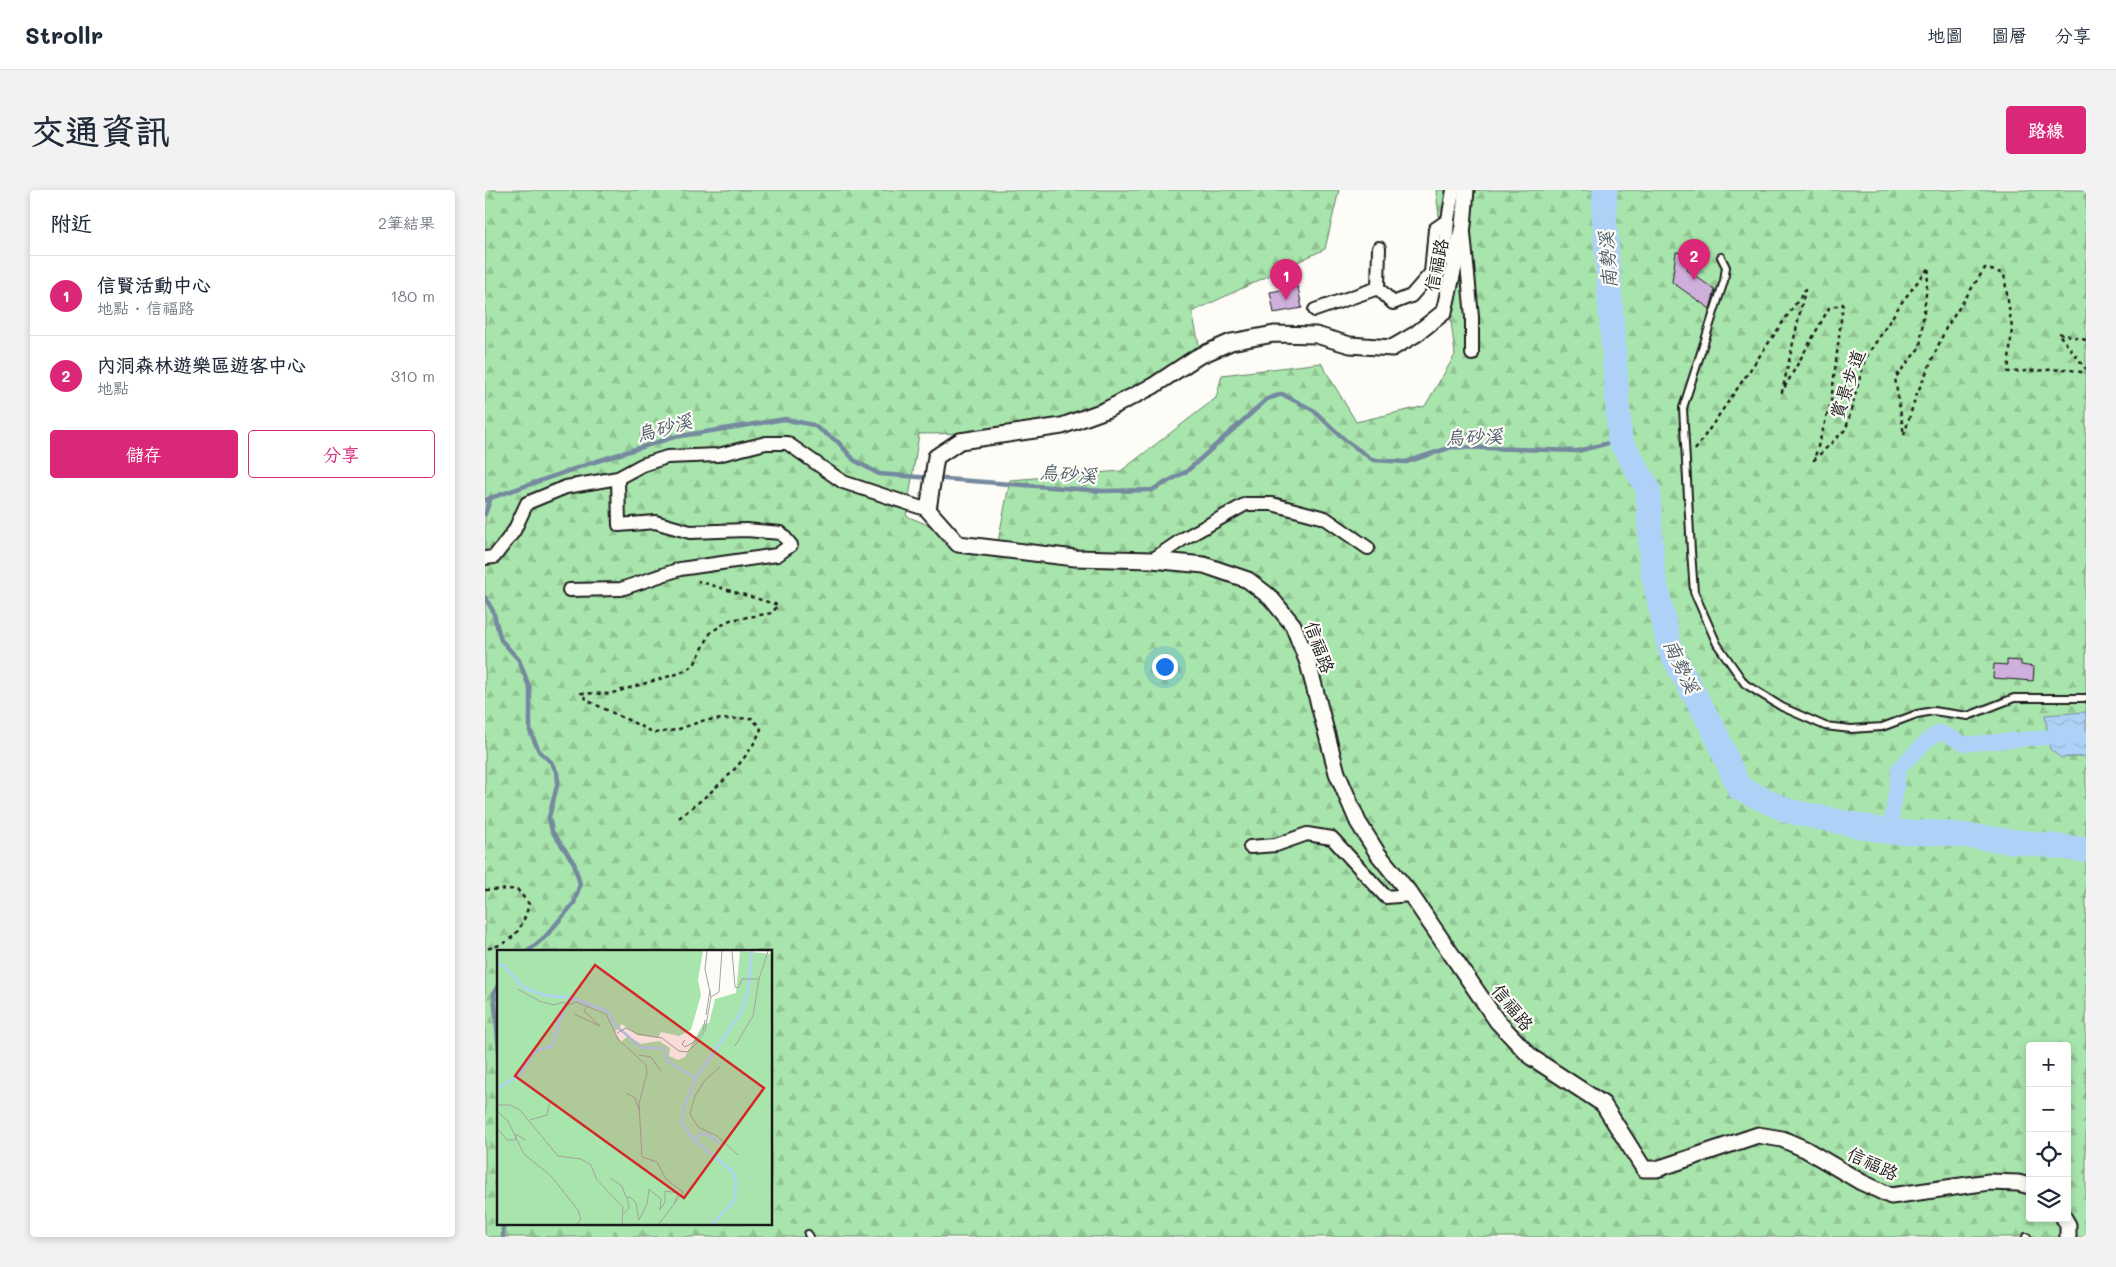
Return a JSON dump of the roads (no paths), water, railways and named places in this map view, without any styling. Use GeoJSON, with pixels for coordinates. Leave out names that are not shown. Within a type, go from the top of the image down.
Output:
{"type":"FeatureCollection","features":[{"type":"Feature","properties":{"kind":"street"},"geometry":{"type":"LineString","coordinates":[[1453,190],[1446,243],[1453,269]]}},
{"type":"Feature","properties":{"kind":"street","name":"信福路"},"geometry":{"type":"LineString","coordinates":[[1466,190],[1463,226],[1445,312],[1416,334],[1392,348],[1350,345],[1316,335],[1274,334],[1231,342],[1197,357],[1153,386],[1106,410],[1062,426],[960,441],[936,457],[928,510],[957,544],[1075,558],[1152,560],[1204,565],[1248,580],[1270,597],[1293,625],[1308,663],[1337,773],[1358,822],[1379,854],[1411,895],[1497,1021],[1531,1057],[1603,1104],[1644,1168],[1657,1169],[1758,1135],[1782,1139],[1805,1149],[1861,1182],[1891,1196],[1989,1182],[2026,1185]]}},
{"type":"Feature","properties":{"kind":"street"},"geometry":{"type":"LineString","coordinates":[[1379,248],[1378,288],[1393,303],[1411,296],[1431,273],[1435,229],[1448,220]]}},
{"type":"Feature","properties":{"kind":"street"},"geometry":{"type":"LineString","coordinates":[[1463,226],[1472,317],[1472,354]]}},
{"type":"Feature","properties":{"kind":"street"},"geometry":{"type":"LineString","coordinates":[[1315,310],[1378,288]]}},
{"type":"Feature","properties":{"kind":"street"},"geometry":{"type":"LineString","coordinates":[[485,558],[494,557],[514,531],[527,503],[566,486],[619,478],[642,465],[667,457],[718,456],[765,443],[787,442],[843,482],[928,510]]}},
{"type":"Feature","properties":{"kind":"street"},"geometry":{"type":"LineString","coordinates":[[569,590],[621,589],[680,569],[777,555],[791,545],[781,533],[746,530],[690,532],[655,522],[619,526],[619,478]]}},
{"type":"Feature","properties":{"kind":"street"},"geometry":{"type":"LineString","coordinates":[[1152,560],[1183,539],[1246,504],[1272,504],[1325,518],[1368,548]]}},
{"type":"Feature","properties":{"kind":"street"},"geometry":{"type":"LineString","coordinates":[[1250,847],[1276,845],[1307,834],[1332,838],[1386,898],[1411,895]]}},
{"type":"Feature","properties":{"kind":"street"},"geometry":{"type":"LineString","coordinates":[[2065,1222],[2069,1237]]}},
{"type":"Feature","properties":{"kind":"lane"},"geometry":{"type":"LineString","coordinates":[[1721,257],[1726,267],[1724,281],[1683,408],[1694,592],[1717,644],[1745,684],[1782,707],[1825,726],[1851,729],[1883,727],[1917,714],[1933,711],[1968,716],[2014,698],[2086,698]]}},
{"type":"Feature","properties":{"kind":"water"},"geometry":{"type":"Polygon","coordinates":[[[2086,712],[2086,756],[2061,758],[2050,749],[2045,715],[2086,712]]]}},
{"type":"Feature","properties":{"kind":"waterway","name":"南勢溪"},"geometry":{"type":"LineString","coordinates":[[1605,190],[1604,213],[1620,440],[1648,489],[1652,568],[1670,650],[1716,734],[1739,788],[1788,811],[1890,832],[1943,833],[2086,850]]}},
{"type":"Feature","properties":{"kind":"waterway","name":"烏砂溪"},"geometry":{"type":"LineString","coordinates":[[485,500],[591,463],[674,437],[785,419],[813,425],[838,442],[854,460],[879,474],[1103,491],[1152,490],[1187,471],[1267,399],[1282,394],[1313,410],[1345,440],[1373,460],[1406,462],[1452,447],[1578,451],[1620,440]]}},
{"type":"Feature","properties":{"kind":"waterway"},"geometry":{"type":"LineString","coordinates":[[485,514],[491,497]]}},
{"type":"Feature","properties":{"kind":"waterway"},"geometry":{"type":"LineString","coordinates":[[485,597],[493,611],[501,640],[519,660],[530,689],[530,731],[539,751],[551,762],[557,773],[558,782],[549,817],[552,831],[574,863],[580,884],[574,903],[546,936],[529,950]]}},
{"type":"Feature","properties":{"kind":"waterway"},"geometry":{"type":"LineString","coordinates":[[1890,832],[1899,768],[1930,738],[1940,732],[1965,744],[2053,737],[2086,738]]}},
{"type":"Feature","properties":{"kind":"waterway"},"geometry":{"type":"LineString","coordinates":[[497,988],[494,993],[497,1028]]}},
{"type":"Feature","properties":{"kind":"waterway"},"geometry":{"type":"LineString","coordinates":[[497,1179],[497,1188]]}},
{"type":"Feature","properties":{"kind":"waterway"},"geometry":{"type":"LineString","coordinates":[[503,1224],[503,1237]]}},
{"type":"Feature","properties":{"kind":"place","name":"內洞森林遊樂區遊客中心"},"geometry":{"type":"Point","coordinates":[1694,280]}},
{"type":"Feature","properties":{"kind":"place","name":"信賢活動中心"},"geometry":{"type":"Point","coordinates":[1286,300]}}]}
